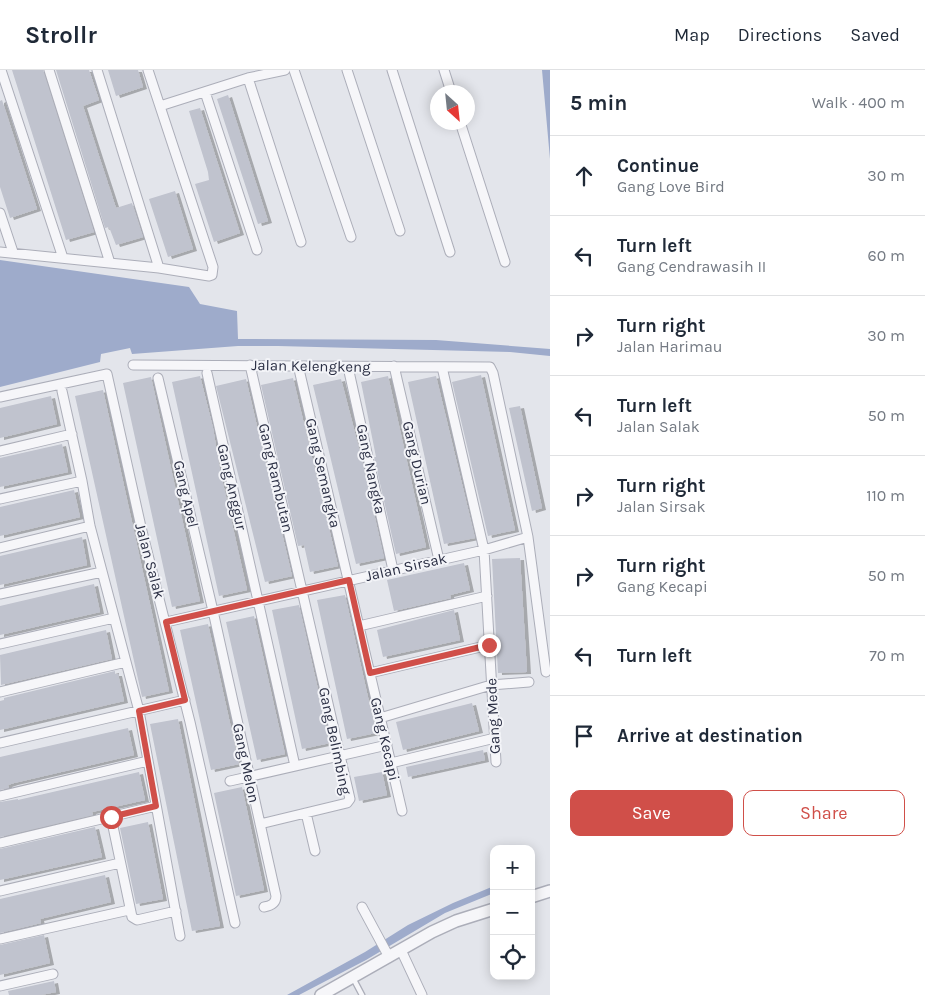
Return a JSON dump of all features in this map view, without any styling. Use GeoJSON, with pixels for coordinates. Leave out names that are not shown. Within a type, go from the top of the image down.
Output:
{"type":"FeatureCollection","features":[{"type":"Feature","properties":{"kind":"street"},"geometry":{"type":"LineString","coordinates":[[1,70],[63,258]]}},
{"type":"Feature","properties":{"kind":"street"},"geometry":{"type":"LineString","coordinates":[[49,70],[110,263]]}},
{"type":"Feature","properties":{"kind":"street"},"geometry":{"type":"LineString","coordinates":[[97,70],[159,268]]}},
{"type":"Feature","properties":{"kind":"street"},"geometry":{"type":"LineString","coordinates":[[0,252],[212,275],[214,271],[148,70]]}},
{"type":"Feature","properties":{"kind":"street"},"geometry":{"type":"LineString","coordinates":[[160,106],[248,78],[285,70]]}},
{"type":"Feature","properties":{"kind":"street"},"geometry":{"type":"LineString","coordinates":[[294,70],[351,237]]}},
{"type":"Feature","properties":{"kind":"street"},"geometry":{"type":"LineString","coordinates":[[347,70],[400,231]]}},
{"type":"Feature","properties":{"kind":"street"},"geometry":{"type":"LineString","coordinates":[[392,70],[450,252]]}},
{"type":"Feature","properties":{"kind":"street"},"geometry":{"type":"LineString","coordinates":[[444,70],[449,85]]}},
{"type":"Feature","properties":{"kind":"street"},"geometry":{"type":"LineString","coordinates":[[248,78],[301,242]]}},
{"type":"Feature","properties":{"kind":"street"},"geometry":{"type":"LineString","coordinates":[[205,92],[257,250]]}},
{"type":"Feature","properties":{"kind":"street"},"geometry":{"type":"LineString","coordinates":[[463,130],[505,262]]}},
{"type":"Feature","properties":{"kind":"street"},"geometry":{"type":"LineString","coordinates":[[0,213],[13,252]]}},
{"type":"Feature","properties":{"kind":"street","name":"Gang Rambutan"},"geometry":{"type":"LineString","coordinates":[[250,365],[303,591]]}},
{"type":"Feature","properties":{"kind":"street","name":"Gang Semangka"},"geometry":{"type":"LineString","coordinates":[[298,365],[349,580]]}},
{"type":"Feature","properties":{"kind":"street","name":"Jalan Kelengkeng"},"geometry":{"type":"LineString","coordinates":[[133,366],[490,367],[493,373],[528,537]]}},
{"type":"Feature","properties":{"kind":"street","name":"Gang Durian"},"geometry":{"type":"LineString","coordinates":[[394,366],[439,560]]}},
{"type":"Feature","properties":{"kind":"street","name":"Gang Nangka"},"geometry":{"type":"LineString","coordinates":[[348,367],[393,570]]}},
{"type":"Feature","properties":{"kind":"street","name":"Gang Mede"},"geometry":{"type":"LineString","coordinates":[[442,367],[484,550],[496,762]]}},
{"type":"Feature","properties":{"kind":"street","name":"Gang Anggur"},"geometry":{"type":"LineString","coordinates":[[206,373],[295,766]]}},
{"type":"Feature","properties":{"kind":"street","name":"Jalan Salak"},"geometry":{"type":"LineString","coordinates":[[0,397],[107,374],[141,527],[185,700],[235,923]]}},
{"type":"Feature","properties":{"kind":"street","name":"Gang Apel"},"geometry":{"type":"LineString","coordinates":[[158,378],[213,611]]}},
{"type":"Feature","properties":{"kind":"street"},"geometry":{"type":"LineString","coordinates":[[62,391],[90,526],[139,711],[180,936]]}},
{"type":"Feature","properties":{"kind":"street"},"geometry":{"type":"LineString","coordinates":[[0,451],[72,434]]}},
{"type":"Feature","properties":{"kind":"street"},"geometry":{"type":"LineString","coordinates":[[0,499],[82,481]]}},
{"type":"Feature","properties":{"kind":"street"},"geometry":{"type":"LineString","coordinates":[[0,548],[90,526]]}},
{"type":"Feature","properties":{"kind":"street"},"geometry":{"type":"LineString","coordinates":[[528,537],[546,672]]}},
{"type":"Feature","properties":{"kind":"street","name":"Jalan Sirsak"},"geometry":{"type":"LineString","coordinates":[[166,622],[484,550],[528,537]]}},
{"type":"Feature","properties":{"kind":"street"},"geometry":{"type":"LineString","coordinates":[[0,594],[102,572]]}},
{"type":"Feature","properties":{"kind":"street","name":"Gang Kecapi"},"geometry":{"type":"LineString","coordinates":[[349,580],[402,811]]}},
{"type":"Feature","properties":{"kind":"street","name":"Gang Belimbing"},"geometry":{"type":"LineString","coordinates":[[260,824],[347,803],[350,799],[303,591]]}},
{"type":"Feature","properties":{"kind":"street"},"geometry":{"type":"LineString","coordinates":[[359,626],[487,596]]}},
{"type":"Feature","properties":{"kind":"street","name":"Gang Melon"},"geometry":{"type":"LineString","coordinates":[[213,611],[276,896],[271,906],[264,907]]}},
{"type":"Feature","properties":{"kind":"street"},"geometry":{"type":"LineString","coordinates":[[0,644],[114,618]]}},
{"type":"Feature","properties":{"kind":"street"},"geometry":{"type":"LineString","coordinates":[[370,673],[489,645]]}},
{"type":"Feature","properties":{"kind":"street"},"geometry":{"type":"LineString","coordinates":[[0,692],[126,662]]}},
{"type":"Feature","properties":{"kind":"street"},"geometry":{"type":"LineString","coordinates":[[380,718],[492,685],[529,682]]}},
{"type":"Feature","properties":{"kind":"street"},"geometry":{"type":"LineString","coordinates":[[0,743],[185,700]]}},
{"type":"Feature","properties":{"kind":"street"},"geometry":{"type":"LineString","coordinates":[[391,763],[495,738]]}},
{"type":"Feature","properties":{"kind":"street"},"geometry":{"type":"LineString","coordinates":[[230,781],[387,745]]}},
{"type":"Feature","properties":{"kind":"street"},"geometry":{"type":"LineString","coordinates":[[0,796],[148,762]]}},
{"type":"Feature","properties":{"kind":"street"},"geometry":{"type":"LineString","coordinates":[[0,843],[156,806]]}},
{"type":"Feature","properties":{"kind":"street"},"geometry":{"type":"LineString","coordinates":[[306,813],[315,851]]}},
{"type":"Feature","properties":{"kind":"street"},"geometry":{"type":"LineString","coordinates":[[111,817],[132,917],[137,920],[176,911]]}},
{"type":"Feature","properties":{"kind":"street"},"geometry":{"type":"LineString","coordinates":[[0,891],[120,863]]}},
{"type":"Feature","properties":{"kind":"street"},"geometry":{"type":"LineString","coordinates":[[535,896],[550,891]]}},
{"type":"Feature","properties":{"kind":"street"},"geometry":{"type":"LineString","coordinates":[[362,907],[388,955]]}},
{"type":"Feature","properties":{"kind":"street"},"geometry":{"type":"LineString","coordinates":[[0,939],[129,910]]}},
{"type":"Feature","properties":{"kind":"street"},"geometry":{"type":"LineString","coordinates":[[321,995],[353,978],[388,955],[401,950],[432,932],[456,921],[490,910]]}},
{"type":"Feature","properties":{"kind":"street"},"geometry":{"type":"LineString","coordinates":[[401,950],[422,995]]}},
{"type":"Feature","properties":{"kind":"street"},"geometry":{"type":"LineString","coordinates":[[0,986],[53,974]]}},
{"type":"Feature","properties":{"kind":"lane"},"geometry":{"type":"LineString","coordinates":[[353,978],[362,995]]}},
{"type":"Feature","properties":{"kind":"water"},"geometry":{"type":"Polygon","coordinates":[[[542,70],[550,70],[550,159],[542,70]]]}},
{"type":"Feature","properties":{"kind":"water"},"geometry":{"type":"Polygon","coordinates":[[[0,260],[189,287],[200,304],[237,311],[238,339],[436,340],[550,349],[550,356],[510,352],[278,346],[238,346],[132,354],[130,348],[101,354],[100,362],[0,387],[0,260]]]}},
{"type":"Feature","properties":{"kind":"water"},"geometry":{"type":"Polygon","coordinates":[[[490,888],[490,895],[445,913],[366,960],[299,995],[287,995],[365,952],[408,925],[490,888]]]}},
{"type":"Feature","properties":{"kind":"building"},"geometry":{"type":"Polygon","coordinates":[[[12,70],[43,70],[94,232],[66,240],[12,70]]]}},
{"type":"Feature","properties":{"kind":"building"},"geometry":{"type":"Polygon","coordinates":[[[56,70],[89,70],[99,100],[83,106],[99,156],[116,208],[132,203],[143,237],[116,245],[109,227],[105,228],[56,70]]]}},
{"type":"Feature","properties":{"kind":"building"},"geometry":{"type":"Polygon","coordinates":[[[108,70],[138,70],[143,87],[116,96],[108,70]]]}},
{"type":"Feature","properties":{"kind":"building"},"geometry":{"type":"Polygon","coordinates":[[[228,95],[268,221],[258,224],[217,99],[228,95]]]}},
{"type":"Feature","properties":{"kind":"building"},"geometry":{"type":"Polygon","coordinates":[[[2,100],[37,209],[10,218],[0,187],[0,101],[2,100]]]}},
{"type":"Feature","properties":{"kind":"building"},"geometry":{"type":"Polygon","coordinates":[[[200,108],[240,233],[214,242],[195,184],[209,180],[189,111],[200,108]]]}},
{"type":"Feature","properties":{"kind":"building"},"geometry":{"type":"Polygon","coordinates":[[[175,191],[193,249],[168,257],[149,199],[175,191]]]}},
{"type":"Feature","properties":{"kind":"building"},"geometry":{"type":"Polygon","coordinates":[[[481,375],[515,530],[488,536],[452,382],[481,375]]]}},
{"type":"Feature","properties":{"kind":"building"},"geometry":{"type":"Polygon","coordinates":[[[200,376],[213,428],[220,470],[247,590],[219,596],[172,382],[200,376]]]}},
{"type":"Feature","properties":{"kind":"building"},"geometry":{"type":"Polygon","coordinates":[[[388,376],[426,547],[396,554],[374,457],[376,457],[361,382],[388,376]]]}},
{"type":"Feature","properties":{"kind":"building"},"geometry":{"type":"Polygon","coordinates":[[[436,376],[475,538],[444,544],[408,382],[436,376]]]}},
{"type":"Feature","properties":{"kind":"building"},"geometry":{"type":"Polygon","coordinates":[[[151,377],[200,601],[172,607],[123,383],[151,377]]]}},
{"type":"Feature","properties":{"kind":"building"},"geometry":{"type":"Polygon","coordinates":[[[293,378],[338,566],[310,572],[304,545],[298,546],[261,385],[293,378]]]}},
{"type":"Feature","properties":{"kind":"building"},"geometry":{"type":"Polygon","coordinates":[[[246,379],[292,576],[265,582],[216,386],[246,379]]]}},
{"type":"Feature","properties":{"kind":"building"},"geometry":{"type":"Polygon","coordinates":[[[341,379],[384,558],[356,564],[313,385],[341,379]]]}},
{"type":"Feature","properties":{"kind":"building"},"geometry":{"type":"Polygon","coordinates":[[[103,390],[169,691],[142,697],[75,396],[103,390]]]}},
{"type":"Feature","properties":{"kind":"building"},"geometry":{"type":"Polygon","coordinates":[[[51,396],[57,424],[0,438],[0,408],[51,396]]]}},
{"type":"Feature","properties":{"kind":"building"},"geometry":{"type":"Polygon","coordinates":[[[520,406],[542,508],[532,511],[509,408],[520,406]]]}},
{"type":"Feature","properties":{"kind":"building"},"geometry":{"type":"Polygon","coordinates":[[[62,444],[68,472],[0,487],[0,458],[62,444]]]}},
{"type":"Feature","properties":{"kind":"building"},"geometry":{"type":"Polygon","coordinates":[[[74,490],[80,517],[0,536],[0,507],[74,490]]]}},
{"type":"Feature","properties":{"kind":"building"},"geometry":{"type":"Polygon","coordinates":[[[82,537],[87,565],[0,585],[0,556],[82,537]]]}},
{"type":"Feature","properties":{"kind":"building"},"geometry":{"type":"Polygon","coordinates":[[[520,558],[527,672],[498,673],[492,559],[520,558]]]}},
{"type":"Feature","properties":{"kind":"building"},"geometry":{"type":"Polygon","coordinates":[[[464,563],[470,590],[450,595],[451,598],[394,611],[387,580],[464,563]]]}},
{"type":"Feature","properties":{"kind":"building"},"geometry":{"type":"Polygon","coordinates":[[[94,584],[100,612],[0,635],[0,606],[94,584]]]}},
{"type":"Feature","properties":{"kind":"building"},"geometry":{"type":"Polygon","coordinates":[[[345,595],[376,733],[347,739],[317,600],[345,595]]]}},
{"type":"Feature","properties":{"kind":"building"},"geometry":{"type":"Polygon","coordinates":[[[299,605],[330,743],[302,749],[272,610],[299,605]]]}},
{"type":"Feature","properties":{"kind":"building"},"geometry":{"type":"Polygon","coordinates":[[[454,610],[460,640],[383,657],[377,630],[454,610]]]}},
{"type":"Feature","properties":{"kind":"building"},"geometry":{"type":"Polygon","coordinates":[[[254,616],[285,754],[257,760],[226,622],[254,616]]]}},
{"type":"Feature","properties":{"kind":"building"},"geometry":{"type":"Polygon","coordinates":[[[208,624],[239,764],[211,770],[180,630],[208,624]]]}},
{"type":"Feature","properties":{"kind":"building"},"geometry":{"type":"Polygon","coordinates":[[[106,630],[112,659],[1,685],[0,655],[106,630]]]}},
{"type":"Feature","properties":{"kind":"building"},"geometry":{"type":"Polygon","coordinates":[[[115,671],[115,674],[118,674],[124,701],[0,730],[0,701],[4,700],[4,698],[115,671]]]}},
{"type":"Feature","properties":{"kind":"building"},"geometry":{"type":"Polygon","coordinates":[[[472,703],[479,731],[403,750],[396,722],[472,703]]]}},
{"type":"Feature","properties":{"kind":"building"},"geometry":{"type":"Polygon","coordinates":[[[178,719],[220,926],[192,931],[150,724],[178,719]]]}},
{"type":"Feature","properties":{"kind":"building"},"geometry":{"type":"Polygon","coordinates":[[[128,728],[134,755],[14,783],[8,785],[9,788],[0,790],[0,757],[128,728]]]}},
{"type":"Feature","properties":{"kind":"building"},"geometry":{"type":"Polygon","coordinates":[[[483,750],[485,760],[408,777],[406,767],[483,750]]]}},
{"type":"Feature","properties":{"kind":"building"},"geometry":{"type":"Polygon","coordinates":[[[139,772],[145,800],[92,812],[93,815],[0,837],[0,802],[18,800],[139,772]]]}},
{"type":"Feature","properties":{"kind":"building"},"geometry":{"type":"Polygon","coordinates":[[[382,772],[387,795],[359,801],[354,777],[382,772]]]}},
{"type":"Feature","properties":{"kind":"building"},"geometry":{"type":"Polygon","coordinates":[[[242,787],[264,890],[236,896],[214,793],[242,787]]]}},
{"type":"Feature","properties":{"kind":"building"},"geometry":{"type":"Polygon","coordinates":[[[148,822],[163,899],[136,904],[120,828],[148,822]]]}},
{"type":"Feature","properties":{"kind":"building"},"geometry":{"type":"Polygon","coordinates":[[[95,827],[102,857],[0,880],[0,849],[95,827]]]}},
{"type":"Feature","properties":{"kind":"building"},"geometry":{"type":"Polygon","coordinates":[[[105,875],[111,902],[40,919],[41,923],[0,933],[0,899],[105,875]]]}},
{"type":"Feature","properties":{"kind":"building"},"geometry":{"type":"Polygon","coordinates":[[[44,935],[50,963],[0,975],[0,945],[44,935]]]}},
{"type":"Feature","properties":{"kind":"building"},"geometry":{"type":"Polygon","coordinates":[[[54,981],[56,992],[41,995],[9,995],[8,991],[54,981]]]}},
{"type":"Feature","properties":{"kind":"route"},"geometry":{"type":"LineString","coordinates":[[111,817],[156,806],[139,711],[185,700],[166,622],[349,580],[370,673],[489,645]]}}]}
